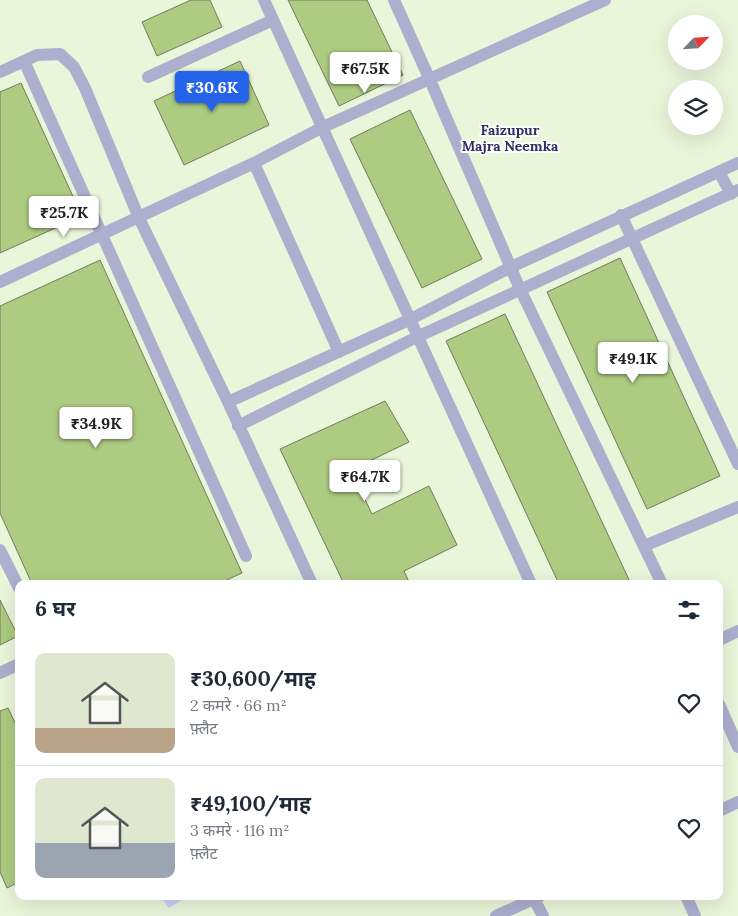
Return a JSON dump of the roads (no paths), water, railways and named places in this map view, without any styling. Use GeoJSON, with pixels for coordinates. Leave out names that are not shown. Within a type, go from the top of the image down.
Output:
{"type":"FeatureCollection","features":[{"type":"Feature","properties":{"kind":"street"},"geometry":{"type":"LineString","coordinates":[[264,0],[529,580]]}},
{"type":"Feature","properties":{"kind":"street"},"geometry":{"type":"LineString","coordinates":[[394,0],[520,290],[660,580]]}},
{"type":"Feature","properties":{"kind":"street"},"geometry":{"type":"LineString","coordinates":[[0,282],[254,163],[323,127],[605,0]]}},
{"type":"Feature","properties":{"kind":"street"},"geometry":{"type":"LineString","coordinates":[[148,77],[273,20]]}},
{"type":"Feature","properties":{"kind":"street"},"geometry":{"type":"LineString","coordinates":[[0,72],[37,55],[60,54],[74,68],[85,88],[139,218],[228,402],[310,580]]}},
{"type":"Feature","properties":{"kind":"street"},"geometry":{"type":"LineString","coordinates":[[24,61],[246,556]]}},
{"type":"Feature","properties":{"kind":"street"},"geometry":{"type":"LineString","coordinates":[[254,163],[339,352]]}},
{"type":"Feature","properties":{"kind":"street"},"geometry":{"type":"LineString","coordinates":[[228,402],[411,318],[511,267],[621,215],[738,163]]}},
{"type":"Feature","properties":{"kind":"street"},"geometry":{"type":"LineString","coordinates":[[238,426],[419,336],[734,192],[718,172]]}},
{"type":"Feature","properties":{"kind":"street"},"geometry":{"type":"LineString","coordinates":[[621,215],[738,464]]}},
{"type":"Feature","properties":{"kind":"street"},"geometry":{"type":"LineString","coordinates":[[644,546],[738,507]]}},
{"type":"Feature","properties":{"kind":"street"},"geometry":{"type":"LineString","coordinates":[[1,555],[15,581]]}},
{"type":"Feature","properties":{"kind":"street"},"geometry":{"type":"LineString","coordinates":[[723,638],[738,631]]}},
{"type":"Feature","properties":{"kind":"street"},"geometry":{"type":"LineString","coordinates":[[0,673],[15,666]]}},
{"type":"Feature","properties":{"kind":"street"},"geometry":{"type":"LineString","coordinates":[[723,713],[738,747]]}},
{"type":"Feature","properties":{"kind":"street"},"geometry":{"type":"LineString","coordinates":[[723,809],[738,802]]}},
{"type":"Feature","properties":{"kind":"street"},"geometry":{"type":"LineString","coordinates":[[496,916],[532,900]]}},
{"type":"Feature","properties":{"kind":"street"},"geometry":{"type":"LineString","coordinates":[[538,900],[542,916]]}},
{"type":"Feature","properties":{"kind":"street"},"geometry":{"type":"LineString","coordinates":[[688,900],[695,916]]}},
{"type":"Feature","properties":{"kind":"water"},"geometry":{"type":"Polygon","coordinates":[[[163,900],[182,900],[169,908],[163,900]]]}},
{"type":"Feature","properties":{"kind":"district","name":"Faizupur Majra Neemka"},"geometry":{"type":"Point","coordinates":[510,138]}}]}
